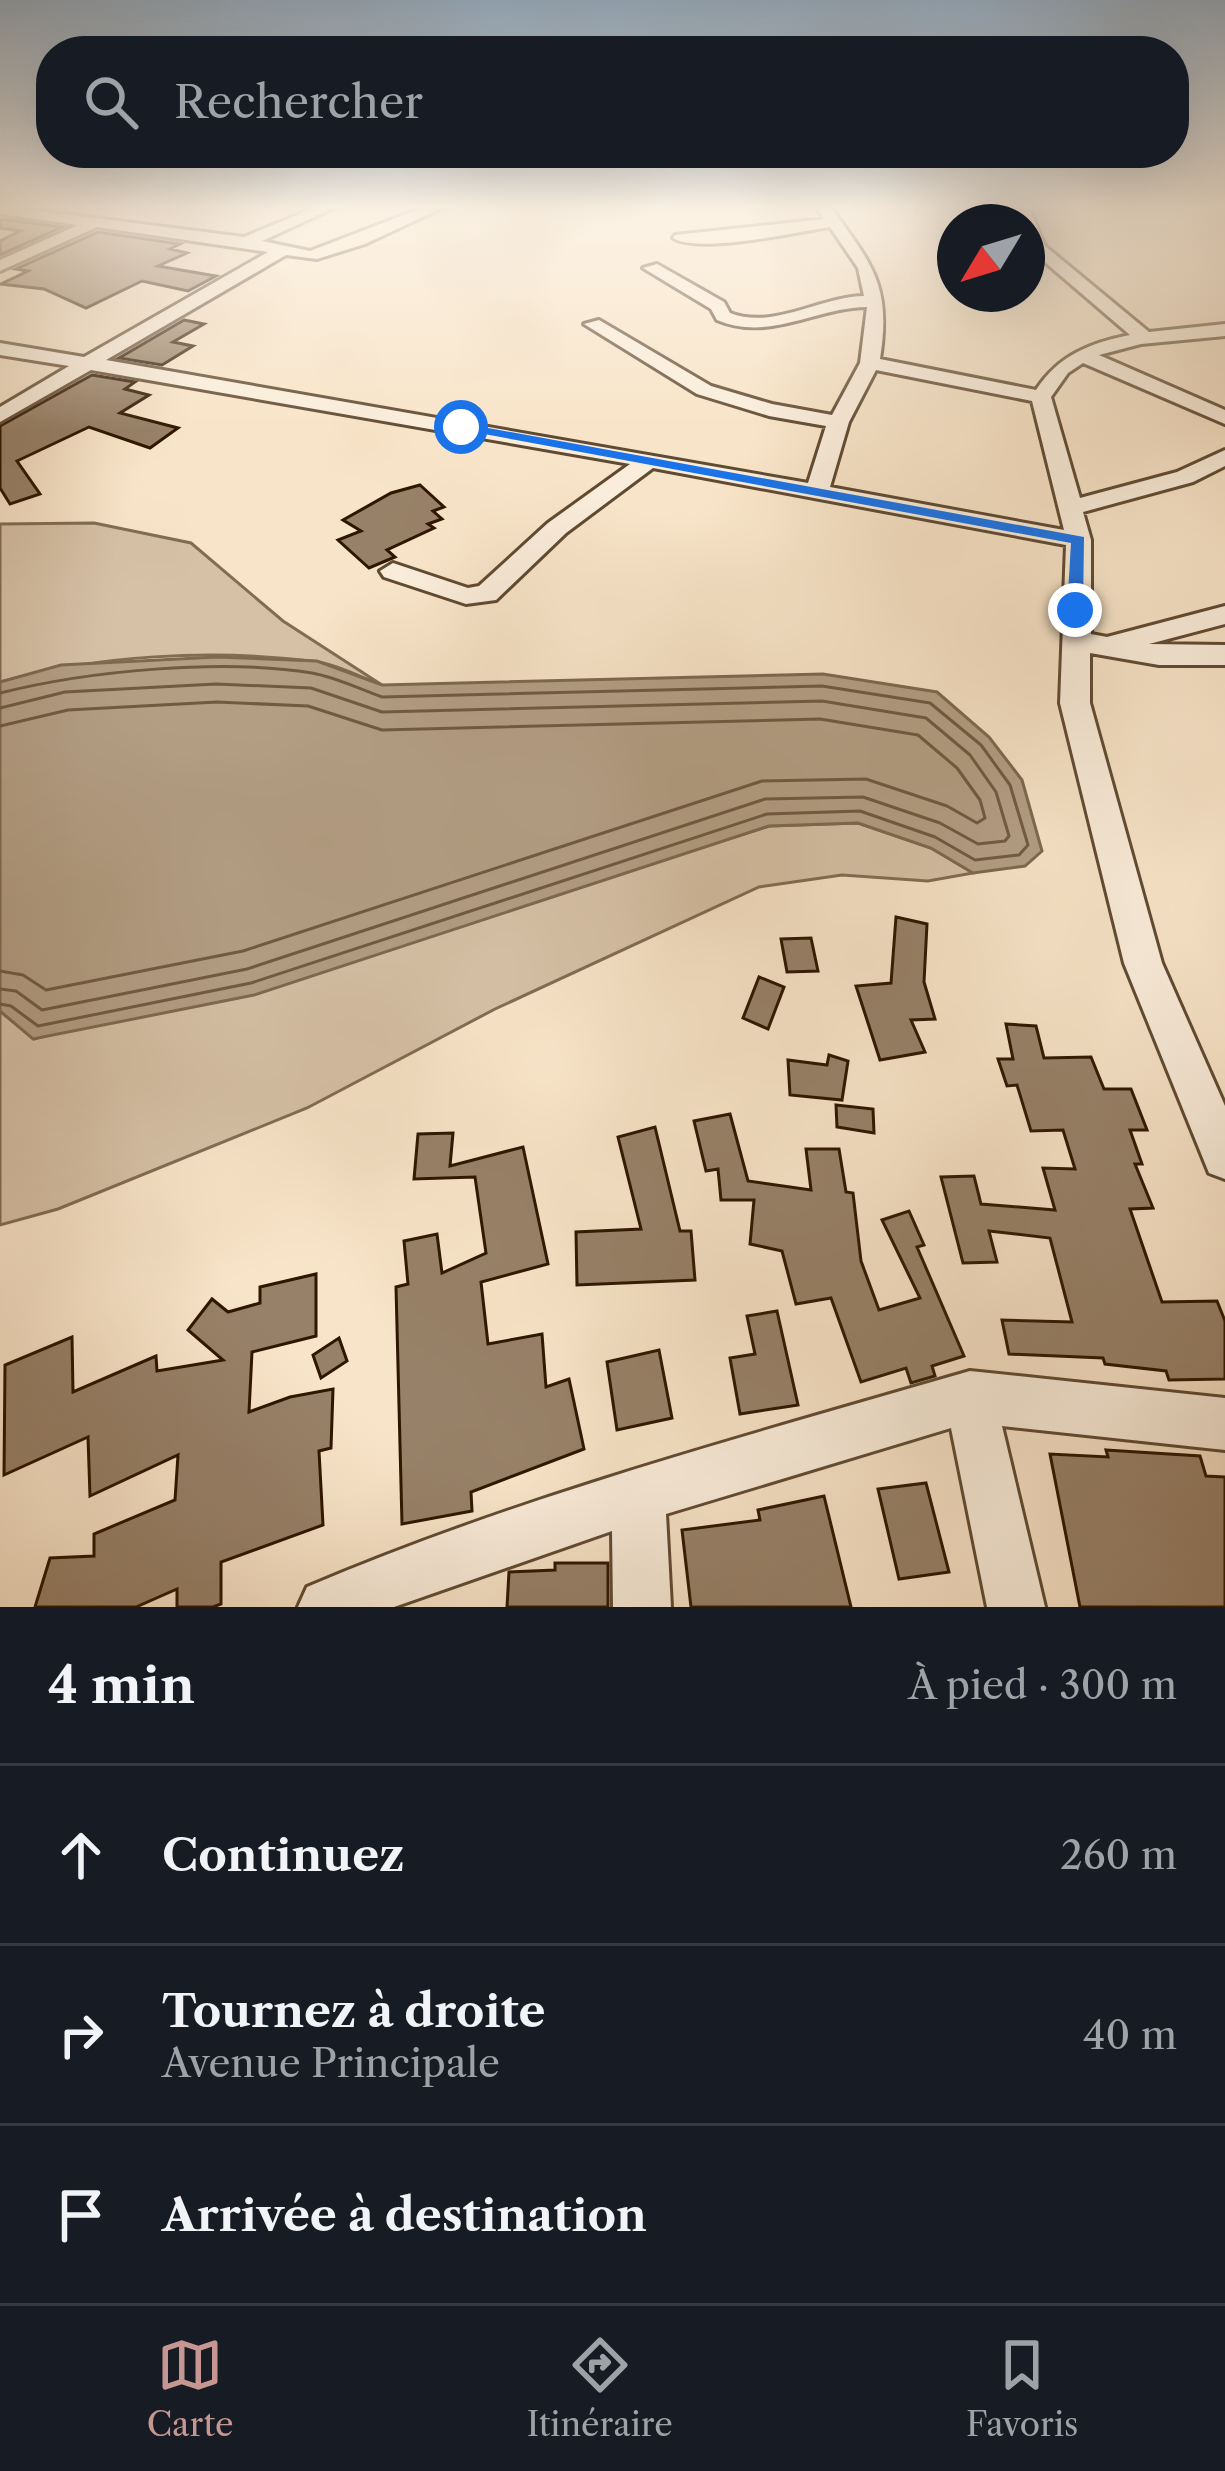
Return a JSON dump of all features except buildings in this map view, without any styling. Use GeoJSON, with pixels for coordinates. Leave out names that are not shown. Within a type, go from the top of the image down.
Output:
{"type":"FeatureCollection","features":[{"type":"Feature","properties":{"kind":"street"},"geometry":{"type":"LineString","coordinates":[[0,416],[223,281]]}},
{"type":"Feature","properties":{"kind":"street"},"geometry":{"type":"LineString","coordinates":[[675,281],[718,306],[723,316],[754,327],[830,304],[874,301]]}},
{"type":"Feature","properties":{"kind":"street"},"geometry":{"type":"LineString","coordinates":[[818,493],[838,422],[871,363],[878,316],[869,281]]}},
{"type":"Feature","properties":{"kind":"street"},"geometry":{"type":"LineString","coordinates":[[1077,281],[1147,340]]}},
{"type":"Feature","properties":{"kind":"street"},"geometry":{"type":"LineString","coordinates":[[593,324],[704,391],[769,410],[838,422]]}},
{"type":"Feature","properties":{"kind":"street"},"geometry":{"type":"LineString","coordinates":[[1041,397],[1062,367],[1084,356],[1147,340],[1225,330]]}},
{"type":"Feature","properties":{"kind":"street"},"geometry":{"type":"LineString","coordinates":[[0,349],[368,409],[1078,540]]}},
{"type":"Feature","properties":{"kind":"street"},"geometry":{"type":"LineString","coordinates":[[1084,356],[1225,418]]}},
{"type":"Feature","properties":{"kind":"street"},"geometry":{"type":"LineString","coordinates":[[871,363],[1041,397]]}},
{"type":"Feature","properties":{"kind":"street"},"geometry":{"type":"LineString","coordinates":[[1041,397],[1078,540],[1075,704],[1143,963],[1225,1157]]}},
{"type":"Feature","properties":{"kind":"street"},"geometry":{"type":"LineString","coordinates":[[1073,507],[1185,477],[1225,457]]}},
{"type":"Feature","properties":{"kind":"street"},"geometry":{"type":"LineString","coordinates":[[393,571],[466,596],[487,594],[557,528],[647,462]]}},
{"type":"Feature","properties":{"kind":"street"},"geometry":{"type":"LineString","coordinates":[[1110,645],[1225,615]]}},
{"type":"Feature","properties":{"kind":"street"},"geometry":{"type":"LineString","coordinates":[[1075,641],[1160,655],[1225,655]]}},
{"type":"Feature","properties":{"kind":"street"},"geometry":{"type":"LineString","coordinates":[[333,1606],[433,1562],[638,1495],[970,1397],[1225,1424]]}},
{"type":"Feature","properties":{"kind":"street"},"geometry":{"type":"LineString","coordinates":[[970,1397],[1016,1607]]}},
{"type":"Feature","properties":{"kind":"street"},"geometry":{"type":"LineString","coordinates":[[638,1495],[641,1607]]}},
{"type":"Feature","properties":{"kind":"shaded area"},"geometry":{"type":"Polygon","coordinates":[[[94,523],[191,543],[283,621],[382,685],[321,663],[234,655],[115,660],[0,682],[0,524],[94,523]]]}},
{"type":"Feature","properties":{"kind":"shaded area"},"geometry":{"type":"Polygon","coordinates":[[[858,823],[931,848],[973,873],[928,881],[842,875],[759,887],[495,1009],[307,1108],[58,1209],[0,1225],[0,1011],[34,1039],[769,826],[858,823]]]}},
{"type":"Feature","properties":{"kind":"water"},"geometry":{"type":"Polygon","coordinates":[[[217,657],[317,661],[382,685],[823,674],[937,692],[989,737],[1022,780],[1042,851],[1025,866],[973,873],[931,848],[858,823],[769,826],[254,995],[33,1039],[0,1011],[0,682],[61,665],[217,657]]]}},
{"type":"Feature","properties":{"kind":"route"},"geometry":{"type":"LineString","coordinates":[[461,427],[1078,540],[1075,610]]}}]}
